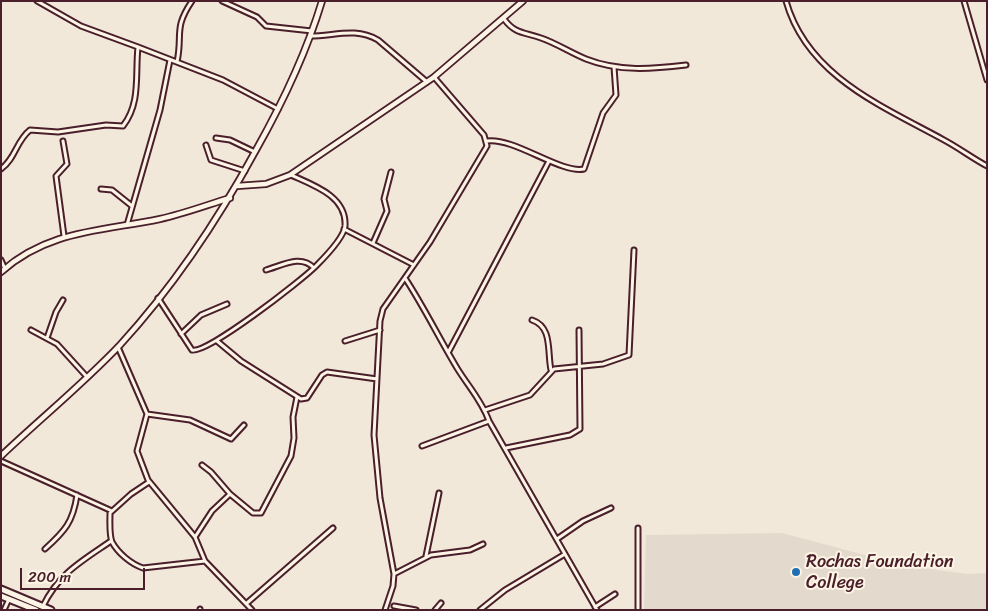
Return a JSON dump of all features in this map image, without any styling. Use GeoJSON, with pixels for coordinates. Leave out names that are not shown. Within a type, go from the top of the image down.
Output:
{"type":"FeatureCollection","features":[{"type":"Feature","properties":{"kind":"main road"},"geometry":{"type":"LineString","coordinates":[[1,590],[51,610]]}},
{"type":"Feature","properties":{"kind":"main road"},"geometry":{"type":"LineString","coordinates":[[1,596],[36,610]]}},
{"type":"Feature","properties":{"kind":"street"},"geometry":{"type":"LineString","coordinates":[[37,1],[81,26],[223,80],[278,110]]}},
{"type":"Feature","properties":{"kind":"street"},"geometry":{"type":"LineString","coordinates":[[177,62],[180,44],[179,24],[192,1]]}},
{"type":"Feature","properties":{"kind":"street"},"geometry":{"type":"LineString","coordinates":[[222,1],[256,17],[266,26],[311,34],[359,32],[369,35],[378,40],[427,82]]}},
{"type":"Feature","properties":{"kind":"street"},"geometry":{"type":"LineString","coordinates":[[1,456],[118,346],[197,249],[231,197],[278,110],[311,34],[322,1]]}},
{"type":"Feature","properties":{"kind":"street"},"geometry":{"type":"LineString","coordinates":[[237,186],[266,184],[290,175],[434,77],[523,1]]}},
{"type":"Feature","properties":{"kind":"street"},"geometry":{"type":"LineString","coordinates":[[786,1],[800,36],[832,72],[883,109],[945,140],[987,166]]}},
{"type":"Feature","properties":{"kind":"street"},"geometry":{"type":"LineString","coordinates":[[964,1],[987,80]]}},
{"type":"Feature","properties":{"kind":"street"},"geometry":{"type":"LineString","coordinates":[[504,19],[514,30],[541,38],[586,60],[614,67],[648,69],[686,65]]}},
{"type":"Feature","properties":{"kind":"street"},"geometry":{"type":"LineString","coordinates":[[1,169],[12,160],[18,143],[30,130],[58,132],[106,125],[123,126],[135,103],[135,73],[138,47]]}},
{"type":"Feature","properties":{"kind":"street"},"geometry":{"type":"LineString","coordinates":[[127,225],[160,110],[170,60]]}},
{"type":"Feature","properties":{"kind":"street"},"geometry":{"type":"LineString","coordinates":[[434,77],[487,141],[506,144],[549,161],[582,170],[586,168],[603,113],[616,95],[614,67]]}},
{"type":"Feature","properties":{"kind":"street"},"geometry":{"type":"LineString","coordinates":[[216,138],[230,140],[255,152]]}},
{"type":"Feature","properties":{"kind":"street"},"geometry":{"type":"LineString","coordinates":[[63,141],[67,164],[56,176],[64,236]]}},
{"type":"Feature","properties":{"kind":"street"},"geometry":{"type":"LineString","coordinates":[[385,610],[390,600],[394,574],[380,498],[374,435],[383,309],[414,265],[487,146],[487,141]]}},
{"type":"Feature","properties":{"kind":"street"},"geometry":{"type":"LineString","coordinates":[[206,145],[211,160],[245,172]]}},
{"type":"Feature","properties":{"kind":"street"},"geometry":{"type":"LineString","coordinates":[[448,352],[549,161]]}},
{"type":"Feature","properties":{"kind":"street"},"geometry":{"type":"LineString","coordinates":[[373,243],[387,211],[384,198],[391,172]]}},
{"type":"Feature","properties":{"kind":"street"},"geometry":{"type":"LineString","coordinates":[[158,298],[194,352],[217,341],[261,310],[314,268],[331,250],[344,229],[344,217],[337,201],[322,189],[290,175]]}},
{"type":"Feature","properties":{"kind":"street"},"geometry":{"type":"LineString","coordinates":[[101,188],[112,190],[132,206]]}},
{"type":"Feature","properties":{"kind":"street"},"geometry":{"type":"LineString","coordinates":[[1,260],[3,271],[40,246],[64,236],[162,218],[231,197]]}},
{"type":"Feature","properties":{"kind":"street"},"geometry":{"type":"LineString","coordinates":[[344,229],[414,265]]}},
{"type":"Feature","properties":{"kind":"street"},"geometry":{"type":"LineString","coordinates":[[485,410],[530,394],[551,370],[603,364],[629,355],[634,250]]}},
{"type":"Feature","properties":{"kind":"street"},"geometry":{"type":"LineString","coordinates":[[266,270],[299,260],[306,261],[314,268]]}},
{"type":"Feature","properties":{"kind":"street"},"geometry":{"type":"LineString","coordinates":[[405,278],[448,352],[485,410],[489,421],[596,608],[615,594]]}},
{"type":"Feature","properties":{"kind":"street"},"geometry":{"type":"LineString","coordinates":[[47,338],[56,312],[63,300]]}},
{"type":"Feature","properties":{"kind":"street"},"geometry":{"type":"LineString","coordinates":[[181,334],[201,315],[227,304]]}},
{"type":"Feature","properties":{"kind":"street"},"geometry":{"type":"LineString","coordinates":[[532,320],[540,323],[546,330],[551,370]]}},
{"type":"Feature","properties":{"kind":"street"},"geometry":{"type":"LineString","coordinates":[[31,330],[57,344],[87,377]]}},
{"type":"Feature","properties":{"kind":"street"},"geometry":{"type":"LineString","coordinates":[[345,341],[380,330]]}},
{"type":"Feature","properties":{"kind":"street"},"geometry":{"type":"LineString","coordinates":[[506,448],[570,435],[580,429],[579,330]]}},
{"type":"Feature","properties":{"kind":"street"},"geometry":{"type":"LineString","coordinates":[[217,341],[240,361],[297,397],[307,398],[322,375],[327,372],[377,379]]}},
{"type":"Feature","properties":{"kind":"street"},"geometry":{"type":"LineString","coordinates":[[118,346],[147,414],[137,450],[149,482],[195,537],[205,561],[252,610]]}},
{"type":"Feature","properties":{"kind":"street"},"geometry":{"type":"LineString","coordinates":[[202,465],[211,472],[230,494],[253,513],[261,513],[291,456],[294,438],[293,417],[297,397]]}},
{"type":"Feature","properties":{"kind":"street"},"geometry":{"type":"LineString","coordinates":[[147,414],[190,420],[206,425],[231,439],[244,425]]}},
{"type":"Feature","properties":{"kind":"street"},"geometry":{"type":"LineString","coordinates":[[422,446],[489,421]]}},
{"type":"Feature","properties":{"kind":"street"},"geometry":{"type":"LineString","coordinates":[[1,461],[112,511]]}},
{"type":"Feature","properties":{"kind":"street"},"geometry":{"type":"LineString","coordinates":[[149,482],[131,494],[112,511],[111,541],[123,556],[135,565],[143,568],[205,561]]}},
{"type":"Feature","properties":{"kind":"street"},"geometry":{"type":"LineString","coordinates":[[426,556],[439,493]]}},
{"type":"Feature","properties":{"kind":"street"},"geometry":{"type":"LineString","coordinates":[[195,537],[208,516],[230,494]]}},
{"type":"Feature","properties":{"kind":"street"},"geometry":{"type":"LineString","coordinates":[[45,549],[64,532],[70,522],[77,495]]}},
{"type":"Feature","properties":{"kind":"street"},"geometry":{"type":"LineString","coordinates":[[556,539],[583,521],[611,508]]}},
{"type":"Feature","properties":{"kind":"street"},"geometry":{"type":"LineString","coordinates":[[247,603],[333,528]]}},
{"type":"Feature","properties":{"kind":"street"},"geometry":{"type":"LineString","coordinates":[[638,528],[638,610]]}},
{"type":"Feature","properties":{"kind":"street"},"geometry":{"type":"LineString","coordinates":[[43,607],[54,585],[63,575],[111,541]]}},
{"type":"Feature","properties":{"kind":"street"},"geometry":{"type":"LineString","coordinates":[[394,574],[426,556],[470,550],[483,544]]}},
{"type":"Feature","properties":{"kind":"street"},"geometry":{"type":"LineString","coordinates":[[480,610],[505,590],[565,554]]}},
{"type":"Feature","properties":{"kind":"street"},"geometry":{"type":"LineString","coordinates":[[4,610],[9,599]]}},
{"type":"Feature","properties":{"kind":"street"},"geometry":{"type":"LineString","coordinates":[[390,600],[395,608],[416,610]]}},
{"type":"Feature","properties":{"kind":"street"},"geometry":{"type":"LineString","coordinates":[[435,610],[441,603]]}},
{"type":"Feature","properties":{"kind":"shaded area","name":"Rochas Foundation College"},"geometry":{"type":"Polygon","coordinates":[[[782,533],[880,559],[937,570],[968,574],[987,573],[987,610],[644,610],[646,535],[782,533]]]}},
{"type":"Feature","properties":{"kind":"place","name":"Rochas Foundation College"},"geometry":{"type":"Point","coordinates":[796,572]}}]}
